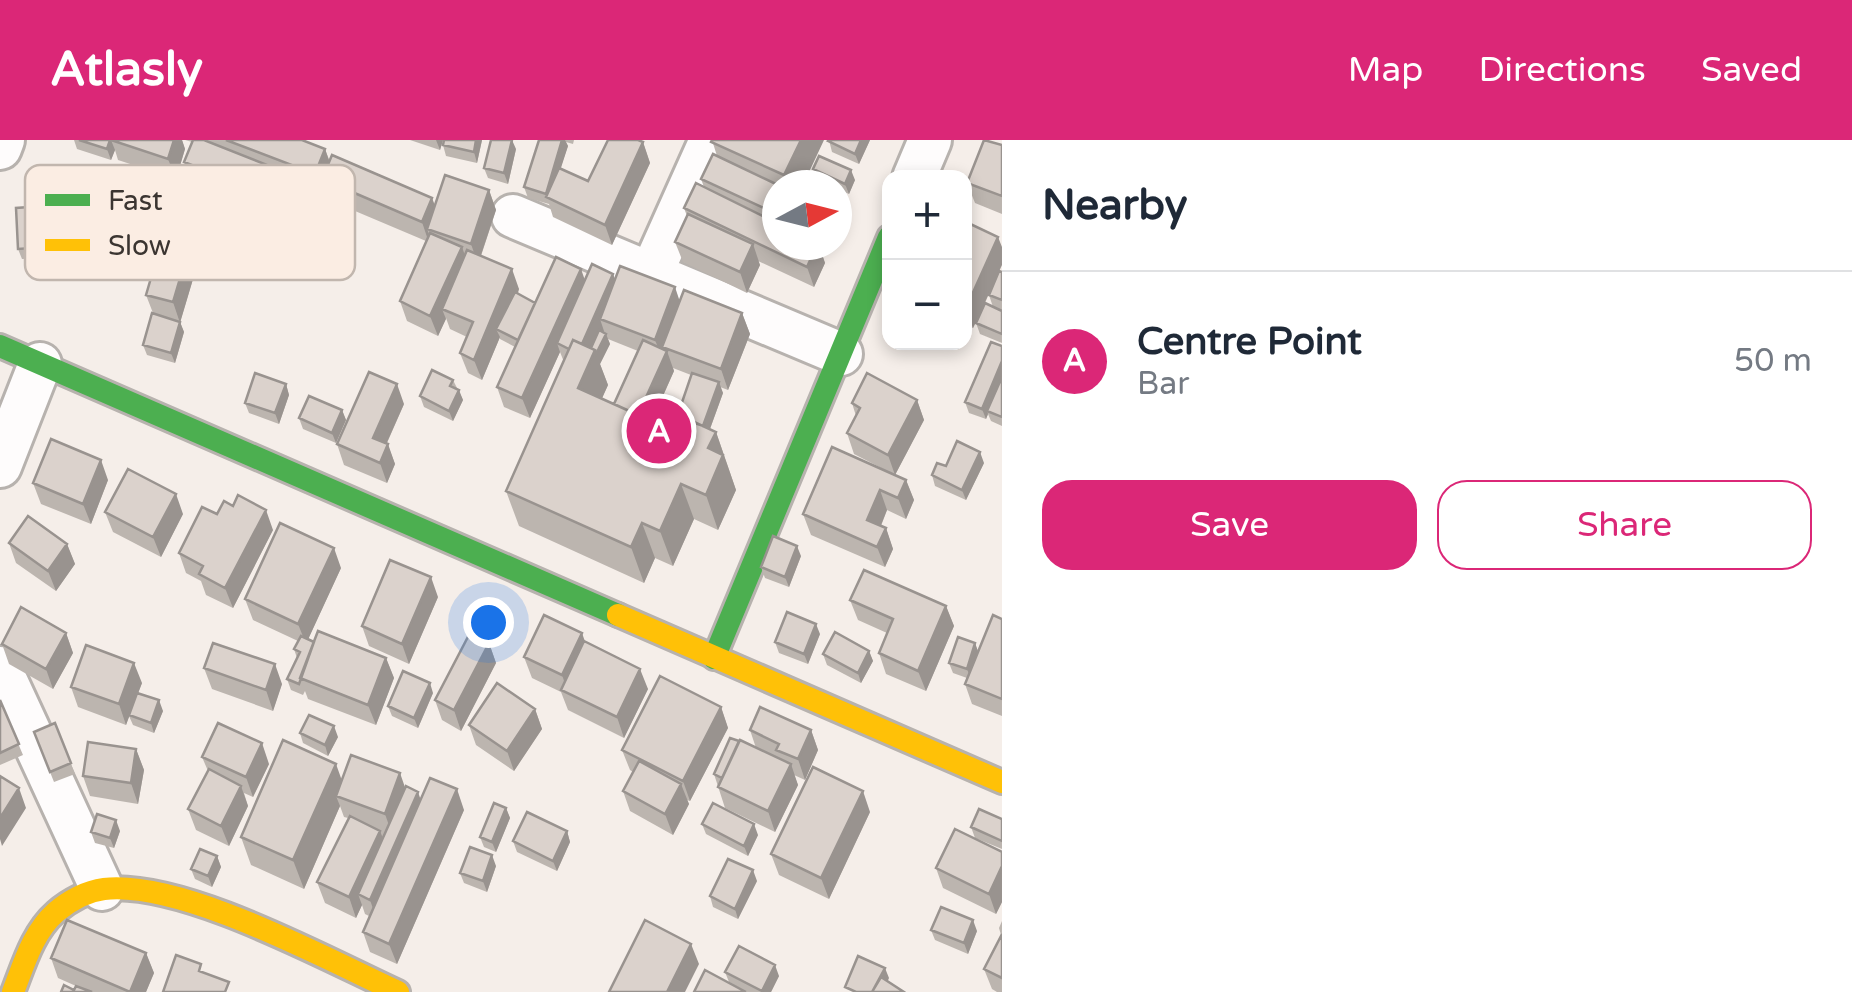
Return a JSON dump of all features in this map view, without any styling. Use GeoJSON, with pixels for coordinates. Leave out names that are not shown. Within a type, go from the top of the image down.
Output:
{"type":"FeatureCollection","features":[{"type":"Feature","properties":{"kind":"street"},"geometry":{"type":"LineString","coordinates":[[0,148],[3,140]]}},
{"type":"Feature","properties":{"kind":"street"},"geometry":{"type":"LineString","coordinates":[[651,274],[711,140]]}},
{"type":"Feature","properties":{"kind":"street"},"geometry":{"type":"LineString","coordinates":[[917,170],[930,140]]}},
{"type":"Feature","properties":{"kind":"street"},"geometry":{"type":"LineString","coordinates":[[514,216],[841,354]]}},
{"type":"Feature","properties":{"kind":"street"},"geometry":{"type":"LineString","coordinates":[[714,658],[882,256]]}},
{"type":"Feature","properties":{"kind":"street"},"geometry":{"type":"LineString","coordinates":[[0,346],[1002,782]]}},
{"type":"Feature","properties":{"kind":"street"},"geometry":{"type":"LineString","coordinates":[[0,466],[40,364]]}},
{"type":"Feature","properties":{"kind":"street"},"geometry":{"type":"LineString","coordinates":[[0,668],[102,890]]}},
{"type":"Feature","properties":{"kind":"street"},"geometry":{"type":"LineString","coordinates":[[14,992],[34,940],[54,913],[78,898],[102,890],[147,892],[210,909],[398,992]]}},
{"type":"Feature","properties":{"kind":"building"},"geometry":{"type":"Polygon","coordinates":[[[79,140],[110,140],[107,149],[79,140]]]}},
{"type":"Feature","properties":{"kind":"building"},"geometry":{"type":"Polygon","coordinates":[[[111,140],[174,140],[168,159],[111,140]]]}},
{"type":"Feature","properties":{"kind":"building"},"geometry":{"type":"Polygon","coordinates":[[[193,140],[204,140],[267,165],[192,165],[184,162],[193,140]]]}},
{"type":"Feature","properties":{"kind":"building"},"geometry":{"type":"Polygon","coordinates":[[[226,140],[302,140],[325,149],[319,165],[291,165],[226,140]]]}},
{"type":"Feature","properties":{"kind":"building"},"geometry":{"type":"Polygon","coordinates":[[[444,140],[476,140],[474,152],[443,145],[444,140]]]}},
{"type":"Feature","properties":{"kind":"building"},"geometry":{"type":"Polygon","coordinates":[[[491,140],[512,140],[504,173],[484,168],[491,140]]]}},
{"type":"Feature","properties":{"kind":"building"},"geometry":{"type":"Polygon","coordinates":[[[539,140],[562,140],[546,194],[524,187],[539,140]]]}},
{"type":"Feature","properties":{"kind":"building"},"geometry":{"type":"Polygon","coordinates":[[[608,140],[643,142],[605,225],[546,197],[559,168],[588,181],[608,140]]]}},
{"type":"Feature","properties":{"kind":"building"},"geometry":{"type":"Polygon","coordinates":[[[801,140],[786,170],[773,170],[711,142],[801,140]]]}},
{"type":"Feature","properties":{"kind":"building"},"geometry":{"type":"Polygon","coordinates":[[[829,140],[861,140],[855,154],[829,140]]]}},
{"type":"Feature","properties":{"kind":"building"},"geometry":{"type":"Polygon","coordinates":[[[984,140],[1002,145],[1002,196],[972,185],[972,170],[984,140]]]}},
{"type":"Feature","properties":{"kind":"building"},"geometry":{"type":"Polygon","coordinates":[[[713,154],[762,177],[762,207],[701,179],[713,154]]]}},
{"type":"Feature","properties":{"kind":"building"},"geometry":{"type":"Polygon","coordinates":[[[332,155],[432,198],[422,222],[355,193],[355,165],[328,165],[332,155]]]}},
{"type":"Feature","properties":{"kind":"building"},"geometry":{"type":"Polygon","coordinates":[[[819,156],[851,170],[815,170],[819,156]]]}},
{"type":"Feature","properties":{"kind":"building"},"geometry":{"type":"Polygon","coordinates":[[[445,175],[489,190],[471,244],[427,229],[445,175]]]}},
{"type":"Feature","properties":{"kind":"building"},"geometry":{"type":"Polygon","coordinates":[[[696,183],[762,216],[762,245],[684,208],[696,183]]]}},
{"type":"Feature","properties":{"kind":"building"},"geometry":{"type":"Polygon","coordinates":[[[25,207],[25,248],[18,249],[16,208],[25,207]]]}},
{"type":"Feature","properties":{"kind":"building"},"geometry":{"type":"Polygon","coordinates":[[[688,214],[753,244],[740,272],[675,242],[688,214]]]}},
{"type":"Feature","properties":{"kind":"building"},"geometry":{"type":"Polygon","coordinates":[[[972,225],[998,237],[972,295],[972,225]]]}},
{"type":"Feature","properties":{"kind":"building"},"geometry":{"type":"Polygon","coordinates":[[[430,233],[462,247],[430,316],[400,301],[430,233]]]}},
{"type":"Feature","properties":{"kind":"building"},"geometry":{"type":"Polygon","coordinates":[[[467,250],[512,269],[474,360],[460,353],[473,322],[442,309],[467,250]]]}},
{"type":"Feature","properties":{"kind":"building"},"geometry":{"type":"Polygon","coordinates":[[[556,257],[581,269],[522,398],[497,387],[556,257]]]}},
{"type":"Feature","properties":{"kind":"building"},"geometry":{"type":"Polygon","coordinates":[[[592,264],[613,274],[582,344],[573,340],[569,349],[557,343],[592,264]]]}},
{"type":"Feature","properties":{"kind":"building"},"geometry":{"type":"Polygon","coordinates":[[[620,266],[675,287],[655,340],[600,319],[620,266]]]}},
{"type":"Feature","properties":{"kind":"building"},"geometry":{"type":"Polygon","coordinates":[[[999,271],[1002,272],[1002,300],[989,295],[999,271]]]}},
{"type":"Feature","properties":{"kind":"building"},"geometry":{"type":"Polygon","coordinates":[[[150,280],[180,280],[173,302],[146,295],[150,280]]]}},
{"type":"Feature","properties":{"kind":"building"},"geometry":{"type":"Polygon","coordinates":[[[684,290],[742,313],[721,369],[662,347],[684,290]]]}},
{"type":"Feature","properties":{"kind":"building"},"geometry":{"type":"Polygon","coordinates":[[[515,292],[535,303],[518,340],[496,329],[515,292]]]}},
{"type":"Feature","properties":{"kind":"building"},"geometry":{"type":"Polygon","coordinates":[[[985,303],[1002,311],[1002,334],[976,323],[985,303]]]}},
{"type":"Feature","properties":{"kind":"building"},"geometry":{"type":"Polygon","coordinates":[[[152,313],[180,322],[171,353],[143,345],[152,313]]]}},
{"type":"Feature","properties":{"kind":"building"},"geometry":{"type":"Polygon","coordinates":[[[599,330],[606,334],[596,354],[591,348],[599,330]]]}},
{"type":"Feature","properties":{"kind":"building"},"geometry":{"type":"Polygon","coordinates":[[[573,340],[595,350],[578,388],[685,436],[692,421],[716,432],[708,448],[723,455],[706,495],[681,484],[660,531],[642,523],[631,547],[506,491],[573,340]]]}},
{"type":"Feature","properties":{"kind":"building"},"geometry":{"type":"Polygon","coordinates":[[[643,340],[667,351],[638,415],[614,404],[643,340]]]}},
{"type":"Feature","properties":{"kind":"building"},"geometry":{"type":"Polygon","coordinates":[[[991,342],[1002,346],[1002,361],[982,409],[965,402],[991,342]]]}},
{"type":"Feature","properties":{"kind":"building"},"geometry":{"type":"Polygon","coordinates":[[[432,370],[453,380],[450,386],[459,390],[449,411],[420,396],[432,370]]]}},
{"type":"Feature","properties":{"kind":"building"},"geometry":{"type":"Polygon","coordinates":[[[369,372],[397,384],[373,438],[388,444],[380,463],[337,444],[369,372]]]}},
{"type":"Feature","properties":{"kind":"building"},"geometry":{"type":"Polygon","coordinates":[[[255,373],[286,384],[275,413],[245,403],[255,373]]]}},
{"type":"Feature","properties":{"kind":"building"},"geometry":{"type":"Polygon","coordinates":[[[692,373],[719,382],[703,426],[677,417],[692,373]]]}},
{"type":"Feature","properties":{"kind":"building"},"geometry":{"type":"Polygon","coordinates":[[[867,373],[917,400],[888,455],[847,433],[860,408],[852,403],[867,373]]]}},
{"type":"Feature","properties":{"kind":"building"},"geometry":{"type":"Polygon","coordinates":[[[1002,377],[1002,417],[987,411],[1002,377]]]}},
{"type":"Feature","properties":{"kind":"building"},"geometry":{"type":"Polygon","coordinates":[[[309,396],[342,410],[332,433],[299,418],[309,396]]]}},
{"type":"Feature","properties":{"kind":"building"},"geometry":{"type":"Polygon","coordinates":[[[51,439],[101,460],[83,504],[33,483],[51,439]]]}},
{"type":"Feature","properties":{"kind":"building"},"geometry":{"type":"Polygon","coordinates":[[[957,441],[980,452],[962,490],[932,475],[937,463],[946,466],[957,441]]]}},
{"type":"Feature","properties":{"kind":"building"},"geometry":{"type":"Polygon","coordinates":[[[832,447],[906,480],[898,498],[880,490],[867,520],[886,528],[877,547],[803,514],[832,447]]]}},
{"type":"Feature","properties":{"kind":"building"},"geometry":{"type":"Polygon","coordinates":[[[128,469],[176,494],[153,537],[105,512],[128,469]]]}},
{"type":"Feature","properties":{"kind":"building"},"geometry":{"type":"Polygon","coordinates":[[[238,495],[266,510],[225,588],[199,574],[203,566],[179,553],[202,507],[217,514],[224,501],[233,506],[238,495]]]}},
{"type":"Feature","properties":{"kind":"building"},"geometry":{"type":"Polygon","coordinates":[[[28,516],[67,544],[48,571],[9,543],[28,516]]]}},
{"type":"Feature","properties":{"kind":"building"},"geometry":{"type":"Polygon","coordinates":[[[280,523],[334,548],[298,624],[245,599],[280,523]]]}},
{"type":"Feature","properties":{"kind":"building"},"geometry":{"type":"Polygon","coordinates":[[[773,536],[797,546],[785,577],[761,567],[773,536]]]}},
{"type":"Feature","properties":{"kind":"building"},"geometry":{"type":"Polygon","coordinates":[[[390,560],[431,577],[402,644],[362,626],[390,560]]]}},
{"type":"Feature","properties":{"kind":"building"},"geometry":{"type":"Polygon","coordinates":[[[864,570],[946,606],[918,671],[879,653],[893,619],[850,600],[864,570]]]}},
{"type":"Feature","properties":{"kind":"building"},"geometry":{"type":"Polygon","coordinates":[[[21,607],[66,633],[46,669],[2,644],[21,607]]]}},
{"type":"Feature","properties":{"kind":"building"},"geometry":{"type":"Polygon","coordinates":[[[787,612],[816,624],[804,654],[775,642],[787,612]]]}},
{"type":"Feature","properties":{"kind":"building"},"geometry":{"type":"Polygon","coordinates":[[[544,615],[582,633],[562,675],[524,657],[544,615]]]}},
{"type":"Feature","properties":{"kind":"building"},"geometry":{"type":"Polygon","coordinates":[[[993,615],[1002,619],[1002,699],[965,684],[993,615]]]}},
{"type":"Feature","properties":{"kind":"building"},"geometry":{"type":"Polygon","coordinates":[[[318,631],[386,658],[368,705],[300,678],[318,631]]]}},
{"type":"Feature","properties":{"kind":"building"},"geometry":{"type":"Polygon","coordinates":[[[835,632],[869,651],[858,673],[823,654],[835,632]]]}},
{"type":"Feature","properties":{"kind":"building"},"geometry":{"type":"Polygon","coordinates":[[[470,633],[489,643],[454,710],[435,700],[470,633]]]}},
{"type":"Feature","properties":{"kind":"building"},"geometry":{"type":"Polygon","coordinates":[[[301,636],[314,642],[299,684],[287,679],[300,652],[294,649],[301,636]]]}},
{"type":"Feature","properties":{"kind":"building"},"geometry":{"type":"Polygon","coordinates":[[[958,637],[975,643],[967,669],[949,663],[958,637]]]}},
{"type":"Feature","properties":{"kind":"building"},"geometry":{"type":"Polygon","coordinates":[[[584,641],[640,669],[617,717],[561,690],[584,641]]]}},
{"type":"Feature","properties":{"kind":"building"},"geometry":{"type":"Polygon","coordinates":[[[213,643],[275,664],[266,690],[204,668],[213,643]]]}},
{"type":"Feature","properties":{"kind":"building"},"geometry":{"type":"Polygon","coordinates":[[[86,645],[134,663],[119,704],[71,687],[86,645]]]}},
{"type":"Feature","properties":{"kind":"building"},"geometry":{"type":"Polygon","coordinates":[[[403,671],[430,683],[414,718],[388,706],[403,671]]]}},
{"type":"Feature","properties":{"kind":"building"},"geometry":{"type":"Polygon","coordinates":[[[660,676],[721,707],[683,781],[622,750],[660,676]]]}},
{"type":"Feature","properties":{"kind":"building"},"geometry":{"type":"Polygon","coordinates":[[[497,683],[535,709],[507,751],[469,725],[497,683]]]}},
{"type":"Feature","properties":{"kind":"building"},"geometry":{"type":"Polygon","coordinates":[[[137,693],[159,700],[151,723],[129,715],[137,693]]]}},
{"type":"Feature","properties":{"kind":"building"},"geometry":{"type":"Polygon","coordinates":[[[0,700],[19,744],[0,753],[0,700]]]}},
{"type":"Feature","properties":{"kind":"building"},"geometry":{"type":"Polygon","coordinates":[[[760,707],[811,730],[798,759],[776,750],[779,744],[750,730],[760,707]]]}},
{"type":"Feature","properties":{"kind":"building"},"geometry":{"type":"Polygon","coordinates":[[[309,715],[334,726],[325,745],[300,733],[309,715]]]}},
{"type":"Feature","properties":{"kind":"building"},"geometry":{"type":"Polygon","coordinates":[[[55,723],[71,763],[50,772],[34,732],[55,723]]]}},
{"type":"Feature","properties":{"kind":"building"},"geometry":{"type":"Polygon","coordinates":[[[218,723],[262,743],[246,777],[202,757],[218,723]]]}},
{"type":"Feature","properties":{"kind":"building"},"geometry":{"type":"Polygon","coordinates":[[[730,738],[739,741],[722,778],[714,774],[730,738]]]}},
{"type":"Feature","properties":{"kind":"building"},"geometry":{"type":"Polygon","coordinates":[[[283,740],[336,764],[293,860],[241,837],[283,740]]]}},
{"type":"Feature","properties":{"kind":"building"},"geometry":{"type":"Polygon","coordinates":[[[740,740],[791,764],[768,811],[718,787],[740,740]]]}},
{"type":"Feature","properties":{"kind":"building"},"geometry":{"type":"Polygon","coordinates":[[[88,742],[136,749],[131,783],[83,776],[88,742]]]}},
{"type":"Feature","properties":{"kind":"building"},"geometry":{"type":"Polygon","coordinates":[[[351,755],[400,773],[385,814],[336,796],[351,755]]]}},
{"type":"Feature","properties":{"kind":"building"},"geometry":{"type":"Polygon","coordinates":[[[639,761],[681,784],[665,814],[623,791],[639,761]]]}},
{"type":"Feature","properties":{"kind":"building"},"geometry":{"type":"Polygon","coordinates":[[[813,767],[863,791],[821,878],[771,854],[813,767]]]}},
{"type":"Feature","properties":{"kind":"building"},"geometry":{"type":"Polygon","coordinates":[[[209,769],[241,786],[221,826],[188,809],[209,769]]]}},
{"type":"Feature","properties":{"kind":"building"},"geometry":{"type":"Polygon","coordinates":[[[0,776],[19,788],[0,818],[0,776]]]}},
{"type":"Feature","properties":{"kind":"building"},"geometry":{"type":"Polygon","coordinates":[[[430,778],[457,789],[389,944],[363,932],[430,778]]]}},
{"type":"Feature","properties":{"kind":"building"},"geometry":{"type":"Polygon","coordinates":[[[406,786],[418,792],[370,900],[358,894],[406,786]]]}},
{"type":"Feature","properties":{"kind":"building"},"geometry":{"type":"Polygon","coordinates":[[[494,803],[506,808],[492,842],[480,837],[494,803]]]}},
{"type":"Feature","properties":{"kind":"building"},"geometry":{"type":"Polygon","coordinates":[[[713,803],[754,824],[744,846],[702,824],[713,803]]]}},
{"type":"Feature","properties":{"kind":"building"},"geometry":{"type":"Polygon","coordinates":[[[979,809],[1002,819],[1002,841],[971,827],[979,809]]]}},
{"type":"Feature","properties":{"kind":"building"},"geometry":{"type":"Polygon","coordinates":[[[527,812],[567,831],[553,861],[513,841],[527,812]]]}},
{"type":"Feature","properties":{"kind":"building"},"geometry":{"type":"Polygon","coordinates":[[[97,814],[116,820],[110,838],[91,832],[97,814]]]}},
{"type":"Feature","properties":{"kind":"building"},"geometry":{"type":"Polygon","coordinates":[[[350,816],[380,831],[349,897],[317,882],[350,816]]]}},
{"type":"Feature","properties":{"kind":"building"},"geometry":{"type":"Polygon","coordinates":[[[955,829],[1002,852],[1002,866],[989,894],[936,868],[955,829]]]}},
{"type":"Feature","properties":{"kind":"building"},"geometry":{"type":"Polygon","coordinates":[[[470,847],[492,855],[483,881],[460,873],[470,847]]]}},
{"type":"Feature","properties":{"kind":"building"},"geometry":{"type":"Polygon","coordinates":[[[200,849],[217,856],[208,876],[191,869],[200,849]]]}},
{"type":"Feature","properties":{"kind":"building"},"geometry":{"type":"Polygon","coordinates":[[[728,859],[753,870],[735,909],[710,896],[728,859]]]}},
{"type":"Feature","properties":{"kind":"building"},"geometry":{"type":"Polygon","coordinates":[[[941,907],[973,920],[964,943],[931,930],[941,907]]]}},
{"type":"Feature","properties":{"kind":"building"},"geometry":{"type":"Polygon","coordinates":[[[67,920],[146,953],[130,992],[51,958],[67,920]]]}},
{"type":"Feature","properties":{"kind":"building"},"geometry":{"type":"Polygon","coordinates":[[[645,920],[691,944],[667,992],[609,992],[645,920]]]}},
{"type":"Feature","properties":{"kind":"building"},"geometry":{"type":"Polygon","coordinates":[[[1002,934],[1002,978],[984,969],[1002,934]]]}},
{"type":"Feature","properties":{"kind":"building"},"geometry":{"type":"Polygon","coordinates":[[[739,946],[775,965],[762,991],[725,972],[739,946]]]}},
{"type":"Feature","properties":{"kind":"building"},"geometry":{"type":"Polygon","coordinates":[[[176,955],[201,964],[199,971],[229,982],[225,992],[163,992],[176,955]]]}},
{"type":"Feature","properties":{"kind":"building"},"geometry":{"type":"Polygon","coordinates":[[[858,956],[885,968],[872,992],[845,987],[858,956]]]}},
{"type":"Feature","properties":{"kind":"building"},"geometry":{"type":"Polygon","coordinates":[[[705,970],[746,992],[694,992],[705,970]]]}},
{"type":"Feature","properties":{"kind":"building"},"geometry":{"type":"Polygon","coordinates":[[[881,977],[904,992],[872,992],[881,977]]]}},
{"type":"Feature","properties":{"kind":"building"},"geometry":{"type":"Polygon","coordinates":[[[64,985],[74,990],[76,986],[92,992],[61,992],[64,985]]]}},
{"type":"Feature","properties":{"kind":"traffic: fast"},"geometry":{"type":"LineString","coordinates":[[714,658],[882,254]]}},
{"type":"Feature","properties":{"kind":"traffic: fast"},"geometry":{"type":"LineString","coordinates":[[0,346],[618,615]]}},
{"type":"Feature","properties":{"kind":"traffic: slow"},"geometry":{"type":"LineString","coordinates":[[618,615],[1002,782]]}},
{"type":"Feature","properties":{"kind":"traffic: slow"},"geometry":{"type":"LineString","coordinates":[[13,992],[30,949],[48,920],[72,900],[104,889],[136,889],[212,909],[398,992]]}},
{"type":"Feature","properties":{"kind":"place","name":"Centre Point"},"geometry":{"type":"Point","coordinates":[659,431]}}]}
